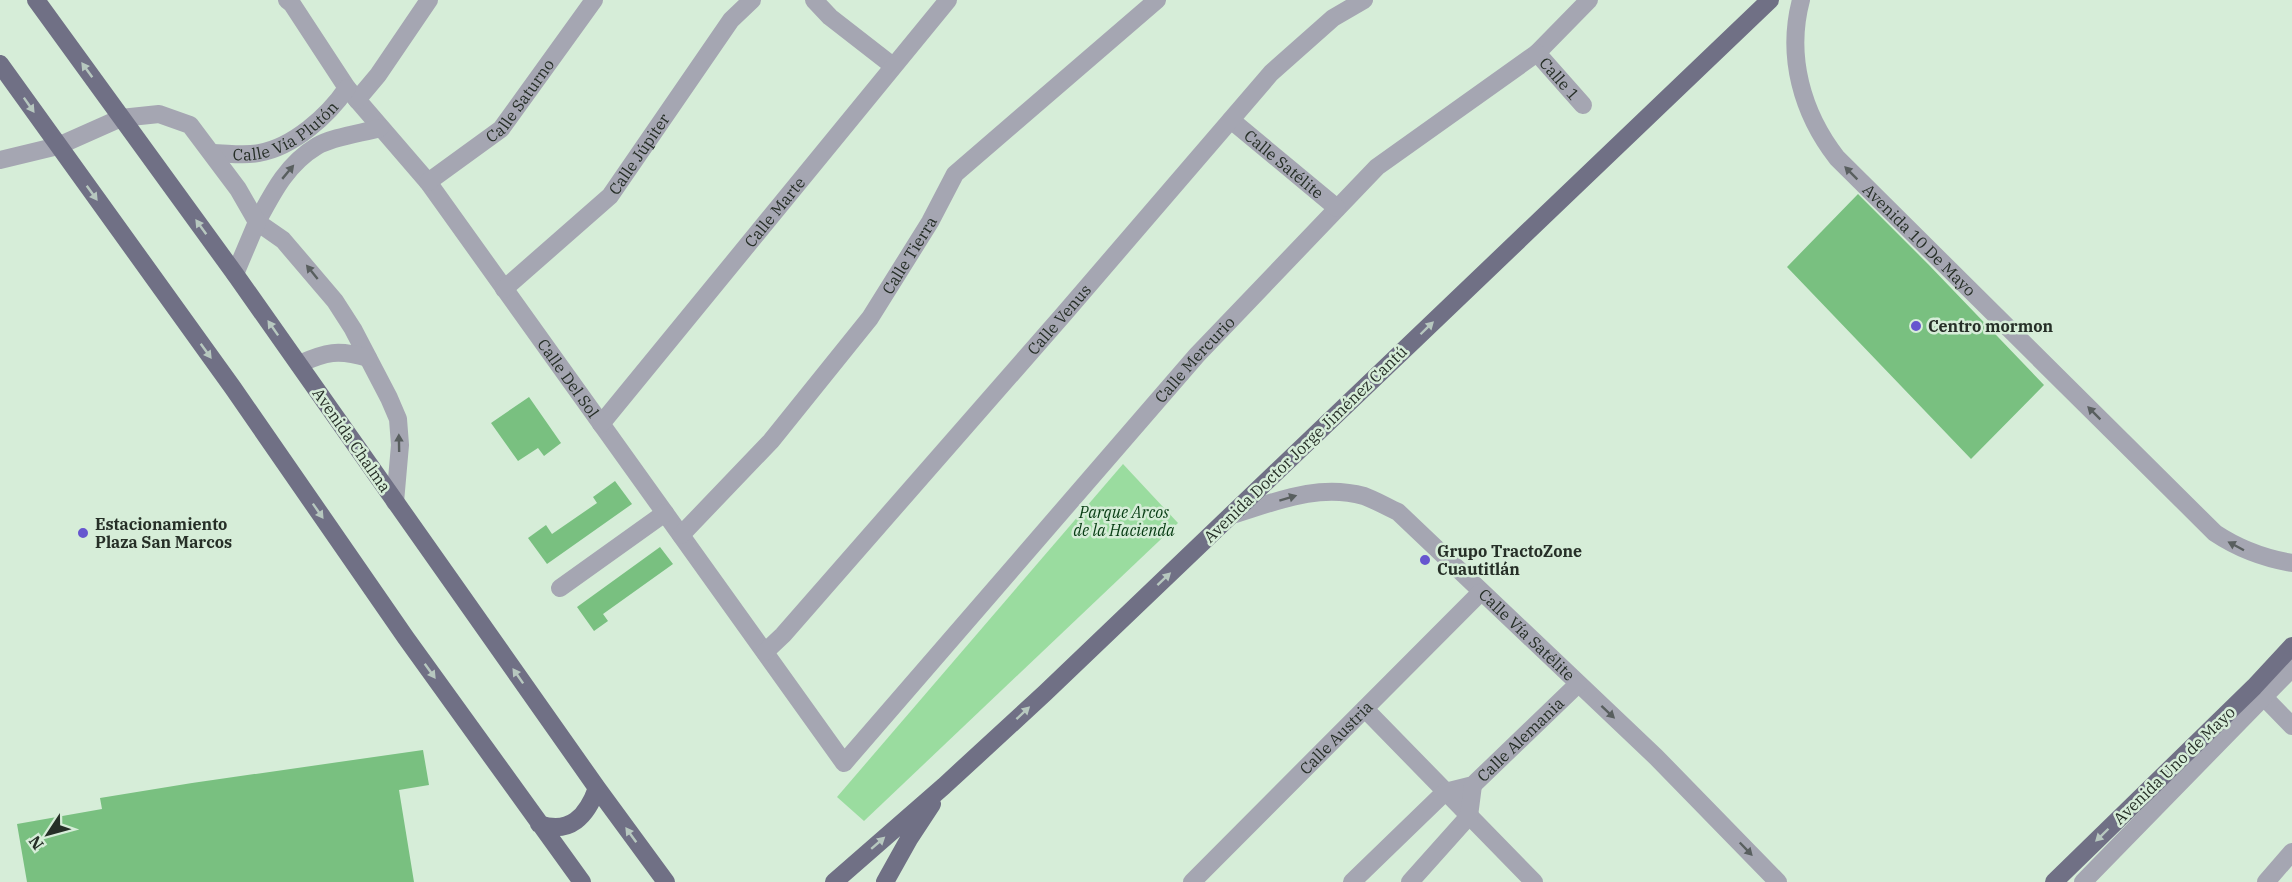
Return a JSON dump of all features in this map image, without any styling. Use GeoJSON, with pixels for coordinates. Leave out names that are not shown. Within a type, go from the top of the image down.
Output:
{"type":"FeatureCollection","features":[{"type":"Feature","properties":{"kind":"main road","name":"Avenida Chalma"},"geometry":{"type":"LineString","coordinates":[[36,0],[235,274],[597,788],[666,882]]}},
{"type":"Feature","properties":{"kind":"main road","name":"Avenida Doctor Jorge Jiménez Cantú"},"geometry":{"type":"LineString","coordinates":[[834,882],[944,786],[1232,515],[1770,0]]}},
{"type":"Feature","properties":{"kind":"main road"},"geometry":{"type":"LineString","coordinates":[[0,64],[226,378],[582,882]]}},
{"type":"Feature","properties":{"kind":"main road","name":"Avenida Uno de Mayo"},"geometry":{"type":"LineString","coordinates":[[2054,882],[2259,692],[2292,645]]}},
{"type":"Feature","properties":{"kind":"main road"},"geometry":{"type":"LineString","coordinates":[[885,882],[909,839],[944,786]]}},
{"type":"Feature","properties":{"kind":"main road"},"geometry":{"type":"LineString","coordinates":[[539,824],[556,828],[571,824],[591,806],[597,788]]}},
{"type":"Feature","properties":{"kind":"street","name":"Calle Del Sol"},"geometry":{"type":"LineString","coordinates":[[287,0],[292,4],[352,94],[428,182],[844,763]]}},
{"type":"Feature","properties":{"kind":"street","name":"Calle Vía Plutón"},"geometry":{"type":"LineString","coordinates":[[212,153],[258,154],[279,148],[307,129],[331,108],[378,75],[429,0]]}},
{"type":"Feature","properties":{"kind":"street","name":"Calle Saturno"},"geometry":{"type":"LineString","coordinates":[[428,182],[501,129],[594,0]]}},
{"type":"Feature","properties":{"kind":"street","name":"Calle Júpiter"},"geometry":{"type":"LineString","coordinates":[[504,289],[610,196],[731,20],[752,0]]}},
{"type":"Feature","properties":{"kind":"street"},"geometry":{"type":"LineString","coordinates":[[814,0],[830,16],[893,66]]}},
{"type":"Feature","properties":{"kind":"street","name":"Calle Marte"},"geometry":{"type":"LineString","coordinates":[[601,424],[948,0]]}},
{"type":"Feature","properties":{"kind":"street","name":"Calle Tierra"},"geometry":{"type":"LineString","coordinates":[[681,535],[771,441],[870,318],[930,222],[955,174],[1157,0]]}},
{"type":"Feature","properties":{"kind":"street","name":"Calle Venus"},"geometry":{"type":"LineString","coordinates":[[765,652],[1009,377],[1271,72],[1333,18],[1364,0]]}},
{"type":"Feature","properties":{"kind":"street","name":"Calle Mercurio"},"geometry":{"type":"LineString","coordinates":[[844,763],[1197,355],[1377,167],[1537,52],[1589,0]]}},
{"type":"Feature","properties":{"kind":"street","name":"Avenida 10 De Mayo"},"geometry":{"type":"LineString","coordinates":[[1801,0],[1795,47],[1801,87],[1815,124],[1837,158],[2215,533],[2245,550],[2292,563]]}},
{"type":"Feature","properties":{"kind":"street","name":"Calle 1"},"geometry":{"type":"LineString","coordinates":[[1537,52],[1583,105]]}},
{"type":"Feature","properties":{"kind":"street","name":"Calle Vía Plutón"},"geometry":{"type":"LineString","coordinates":[[0,160],[58,146],[121,118],[159,114],[190,125],[238,189],[257,222]]}},
{"type":"Feature","properties":{"kind":"street","name":"Calle Satélite"},"geometry":{"type":"LineString","coordinates":[[1230,120],[1337,208]]}},
{"type":"Feature","properties":{"kind":"street","name":"Calle Vía Plutón"},"geometry":{"type":"LineString","coordinates":[[235,274],[257,222],[291,166],[319,145],[380,128]]}},
{"type":"Feature","properties":{"kind":"street"},"geometry":{"type":"LineString","coordinates":[[257,222],[283,240],[321,283],[335,301],[368,358],[398,419],[400,445],[395,502]]}},
{"type":"Feature","properties":{"kind":"street"},"geometry":{"type":"LineString","coordinates":[[298,364],[320,354],[335,351],[368,358]]}},
{"type":"Feature","properties":{"kind":"street","name":"Calle Vía Satélite"},"geometry":{"type":"LineString","coordinates":[[1232,515],[1304,493],[1333,491],[1364,496],[1398,512],[1656,757],[1778,882]]}},
{"type":"Feature","properties":{"kind":"street"},"geometry":{"type":"LineString","coordinates":[[560,588],[665,513]]}},
{"type":"Feature","properties":{"kind":"street","name":"Calle Austria"},"geometry":{"type":"LineString","coordinates":[[1192,882],[1481,592]]}},
{"type":"Feature","properties":{"kind":"street"},"geometry":{"type":"LineString","coordinates":[[2083,882],[2259,692],[2292,668]]}},
{"type":"Feature","properties":{"kind":"street","name":"Calle Alemania"},"geometry":{"type":"LineString","coordinates":[[1445,792],[1473,785],[1578,684]]}},
{"type":"Feature","properties":{"kind":"street"},"geometry":{"type":"LineString","coordinates":[[2259,692],[2292,726]]}},
{"type":"Feature","properties":{"kind":"street"},"geometry":{"type":"LineString","coordinates":[[1365,709],[1534,882]]}},
{"type":"Feature","properties":{"kind":"street"},"geometry":{"type":"LineString","coordinates":[[1410,882],[1469,816],[1473,785]]}},
{"type":"Feature","properties":{"kind":"street"},"geometry":{"type":"LineString","coordinates":[[1352,882],[1445,792]]}},
{"type":"Feature","properties":{"kind":"street"},"geometry":{"type":"LineString","coordinates":[[2266,882],[2292,852]]}},
{"type":"Feature","properties":{"kind":"green space","name":"Parque Arcos de la Hacienda"},"geometry":{"type":"Polygon","coordinates":[[[1123,464],[1178,523],[864,821],[837,797],[1123,464]]]}},
{"type":"Feature","properties":{"kind":"building","name":"Centro mormon"},"geometry":{"type":"Polygon","coordinates":[[[1858,194],[2044,385],[1971,459],[1787,267],[1858,194]]]}},
{"type":"Feature","properties":{"kind":"building"},"geometry":{"type":"Polygon","coordinates":[[[529,397],[561,443],[544,456],[538,448],[518,461],[491,423],[529,397]]]}},
{"type":"Feature","properties":{"kind":"building"},"geometry":{"type":"Polygon","coordinates":[[[615,481],[632,504],[547,564],[528,538],[546,525],[552,534],[597,503],[593,497],[615,481]]]}},
{"type":"Feature","properties":{"kind":"building"},"geometry":{"type":"Polygon","coordinates":[[[660,547],[673,564],[603,614],[608,621],[594,631],[577,607],[660,547]]]}},
{"type":"Feature","properties":{"kind":"building"},"geometry":{"type":"Polygon","coordinates":[[[423,750],[429,785],[399,790],[414,882],[27,882],[17,824],[102,809],[100,798],[423,750]]]}},
{"type":"Feature","properties":{"kind":"place","name":"Centro mormon"},"geometry":{"type":"Point","coordinates":[1916,326]}},
{"type":"Feature","properties":{"kind":"place","name":"Estacionamiento Plaza San Marcos"},"geometry":{"type":"Point","coordinates":[83,533]}},
{"type":"Feature","properties":{"kind":"place","name":"Grupo TractoZone Cuautitlán"},"geometry":{"type":"Point","coordinates":[1425,560]}}]}
